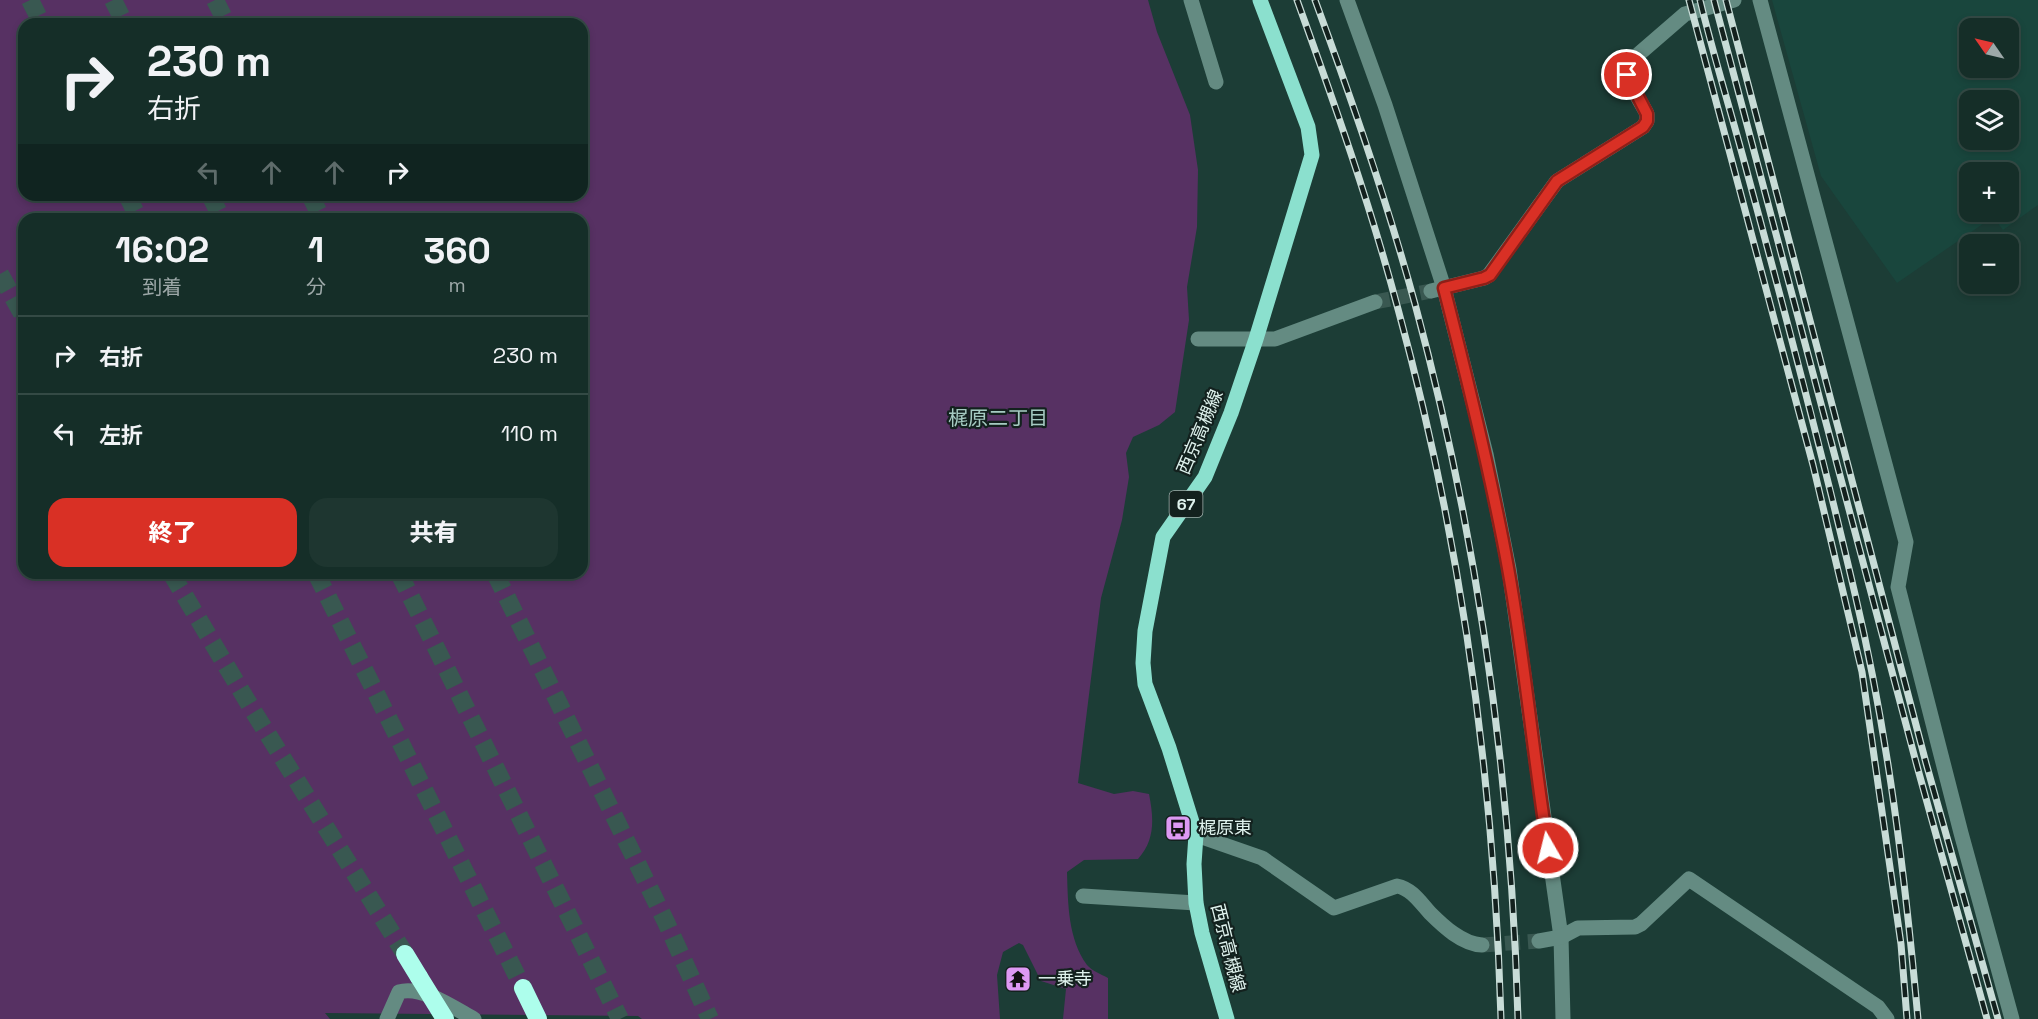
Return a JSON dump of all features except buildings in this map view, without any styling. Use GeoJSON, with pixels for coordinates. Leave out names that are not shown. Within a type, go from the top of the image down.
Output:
{"type":"FeatureCollection","features":[{"type":"Feature","properties":{"kind":"highway"},"geometry":{"type":"LineString","coordinates":[[405,954],[445,1019]]}},
{"type":"Feature","properties":{"kind":"highway"},"geometry":{"type":"LineString","coordinates":[[523,988],[538,1019]]}},
{"type":"Feature","properties":{"kind":"main road","name":"西京高槻線"},"geometry":{"type":"LineString","coordinates":[[1227,1019],[1202,933],[1196,903],[1194,864],[1196,835],[1166,739],[1145,684],[1143,663],[1145,631],[1163,537],[1205,477],[1231,413],[1256,339],[1311,155],[1312,146],[1308,127],[1260,0]]}},
{"type":"Feature","properties":{"kind":"street"},"geometry":{"type":"LineString","coordinates":[[1191,0],[1216,82]]}},
{"type":"Feature","properties":{"kind":"street"},"geometry":{"type":"LineString","coordinates":[[1347,0],[1385,105],[1486,454],[1509,569],[1561,937],[1563,1019]]}},
{"type":"Feature","properties":{"kind":"street"},"geometry":{"type":"LineString","coordinates":[[1437,290],[1490,275],[1557,181],[1643,127],[1647,121],[1647,114],[1627,75],[1628,66],[1633,59],[1685,14],[1734,0]]}},
{"type":"Feature","properties":{"kind":"street"},"geometry":{"type":"LineString","coordinates":[[1760,0],[1906,542],[1898,587],[1958,822],[2012,1019]]}},
{"type":"Feature","properties":{"kind":"street"},"geometry":{"type":"LineString","coordinates":[[1198,339],[1275,339],[1375,302]]}},
{"type":"Feature","properties":{"kind":"street"},"geometry":{"type":"LineString","coordinates":[[1196,835],[1262,858],[1334,908],[1397,886],[1405,888],[1430,913],[1462,939],[1482,945]]}},
{"type":"Feature","properties":{"kind":"street"},"geometry":{"type":"LineString","coordinates":[[1539,941],[1561,937],[1578,928],[1629,928],[1641,924],[1689,879],[1878,1007],[1885,1018]]}},
{"type":"Feature","properties":{"kind":"street"},"geometry":{"type":"LineString","coordinates":[[1083,896],[1196,903]]}},
{"type":"Feature","properties":{"kind":"street"},"geometry":{"type":"LineString","coordinates":[[387,1019],[399,992],[407,989],[424,993],[474,1019]]}},
{"type":"Feature","properties":{"kind":"shaded area"},"geometry":{"type":"Polygon","coordinates":[[[0,0],[1148,0],[1157,32],[1190,115],[1198,170],[1197,227],[1187,287],[1189,320],[1175,412],[1159,425],[1133,437],[1126,453],[1129,477],[1122,520],[1101,598],[1078,783],[1114,794],[1133,791],[1149,794],[1152,829],[1148,844],[1138,859],[1084,860],[1067,872],[1070,921],[1076,944],[1087,965],[1108,978],[1108,1019],[1063,1019],[1066,989],[1041,981],[1023,945],[1019,943],[1003,952],[997,975],[1000,1019],[642,1019],[638,1016],[325,1013],[330,1019],[0,1019],[0,0]]]}},
{"type":"Feature","properties":{"kind":"shaded area"},"geometry":{"type":"Polygon","coordinates":[[[1772,0],[2038,0],[2038,205],[2019,219],[2019,162],[1959,162],[1959,222],[1986,222],[1968,234],[1959,234],[1959,240],[1897,283],[1821,176],[1772,0]]]}},
{"type":"Feature","properties":{"kind":"shaded area"},"geometry":{"type":"Polygon","coordinates":[[[1997,222],[2014,222],[2003,230],[1997,222]]]}},
{"type":"Feature","properties":{"kind":"tunnel"},"geometry":{"type":"LineString","coordinates":[[30,0],[39,18]]}},
{"type":"Feature","properties":{"kind":"tunnel"},"geometry":{"type":"LineString","coordinates":[[113,0],[122,18]]}},
{"type":"Feature","properties":{"kind":"tunnel"},"geometry":{"type":"LineString","coordinates":[[215,0],[224,18]]}},
{"type":"Feature","properties":{"kind":"tunnel"},"geometry":{"type":"LineString","coordinates":[[130,201],[136,213]]}},
{"type":"Feature","properties":{"kind":"tunnel"},"geometry":{"type":"LineString","coordinates":[[213,201],[219,213]]}},
{"type":"Feature","properties":{"kind":"tunnel"},"geometry":{"type":"LineString","coordinates":[[313,201],[319,213]]}},
{"type":"Feature","properties":{"kind":"tunnel"},"geometry":{"type":"LineString","coordinates":[[0,274],[18,306]]}},
{"type":"Feature","properties":{"kind":"tunnel"},"geometry":{"type":"LineString","coordinates":[[1375,302],[1431,291]]}},
{"type":"Feature","properties":{"kind":"tunnel"},"geometry":{"type":"LineString","coordinates":[[175,579],[252,709],[405,954]]}},
{"type":"Feature","properties":{"kind":"tunnel"},"geometry":{"type":"LineString","coordinates":[[319,579],[523,988]]}},
{"type":"Feature","properties":{"kind":"tunnel"},"geometry":{"type":"LineString","coordinates":[[402,579],[620,1019]]}},
{"type":"Feature","properties":{"kind":"tunnel"},"geometry":{"type":"LineString","coordinates":[[498,579],[666,922],[710,1019]]}},
{"type":"Feature","properties":{"kind":"tunnel"},"geometry":{"type":"LineString","coordinates":[[1482,945],[1539,941]]}},
{"type":"Feature","properties":{"kind":"railway"},"geometry":{"type":"LineString","coordinates":[[1297,0],[1376,231],[1398,309],[1440,484],[1456,572],[1482,750],[1491,840],[1501,1019]]}},
{"type":"Feature","properties":{"kind":"railway"},"geometry":{"type":"LineString","coordinates":[[1315,0],[1393,227],[1415,304],[1457,480],[1488,659],[1499,748],[1508,838],[1518,1019]]}},
{"type":"Feature","properties":{"kind":"railway"},"geometry":{"type":"LineString","coordinates":[[1689,0],[1813,465],[1862,672],[1901,944],[1907,1019]]}},
{"type":"Feature","properties":{"kind":"railway"},"geometry":{"type":"LineString","coordinates":[[1700,0],[1803,382],[1867,646],[1894,805],[1918,1019]]}},
{"type":"Feature","properties":{"kind":"railway"},"geometry":{"type":"LineString","coordinates":[[1714,0],[1917,766],[1987,1019]]}},
{"type":"Feature","properties":{"kind":"railway"},"geometry":{"type":"LineString","coordinates":[[1726,0],[1926,763],[1998,1019]]}},
{"type":"Feature","properties":{"kind":"place","name":"梶原東"},"geometry":{"type":"Point","coordinates":[1178,828]}},
{"type":"Feature","properties":{"kind":"place","name":"一乗寺"},"geometry":{"type":"Point","coordinates":[1018,979]}},
{"type":"Feature","properties":{"kind":"district","name":"梶原二丁目"},"geometry":{"type":"Point","coordinates":[998,418]}},
{"type":"Feature","properties":{"kind":"route"},"geometry":{"type":"LineString","coordinates":[[1548,848],[1509,569],[1486,454],[1444,288],[1490,275],[1561,177],[1643,127],[1647,121],[1647,114],[1627,75]]}}]}
